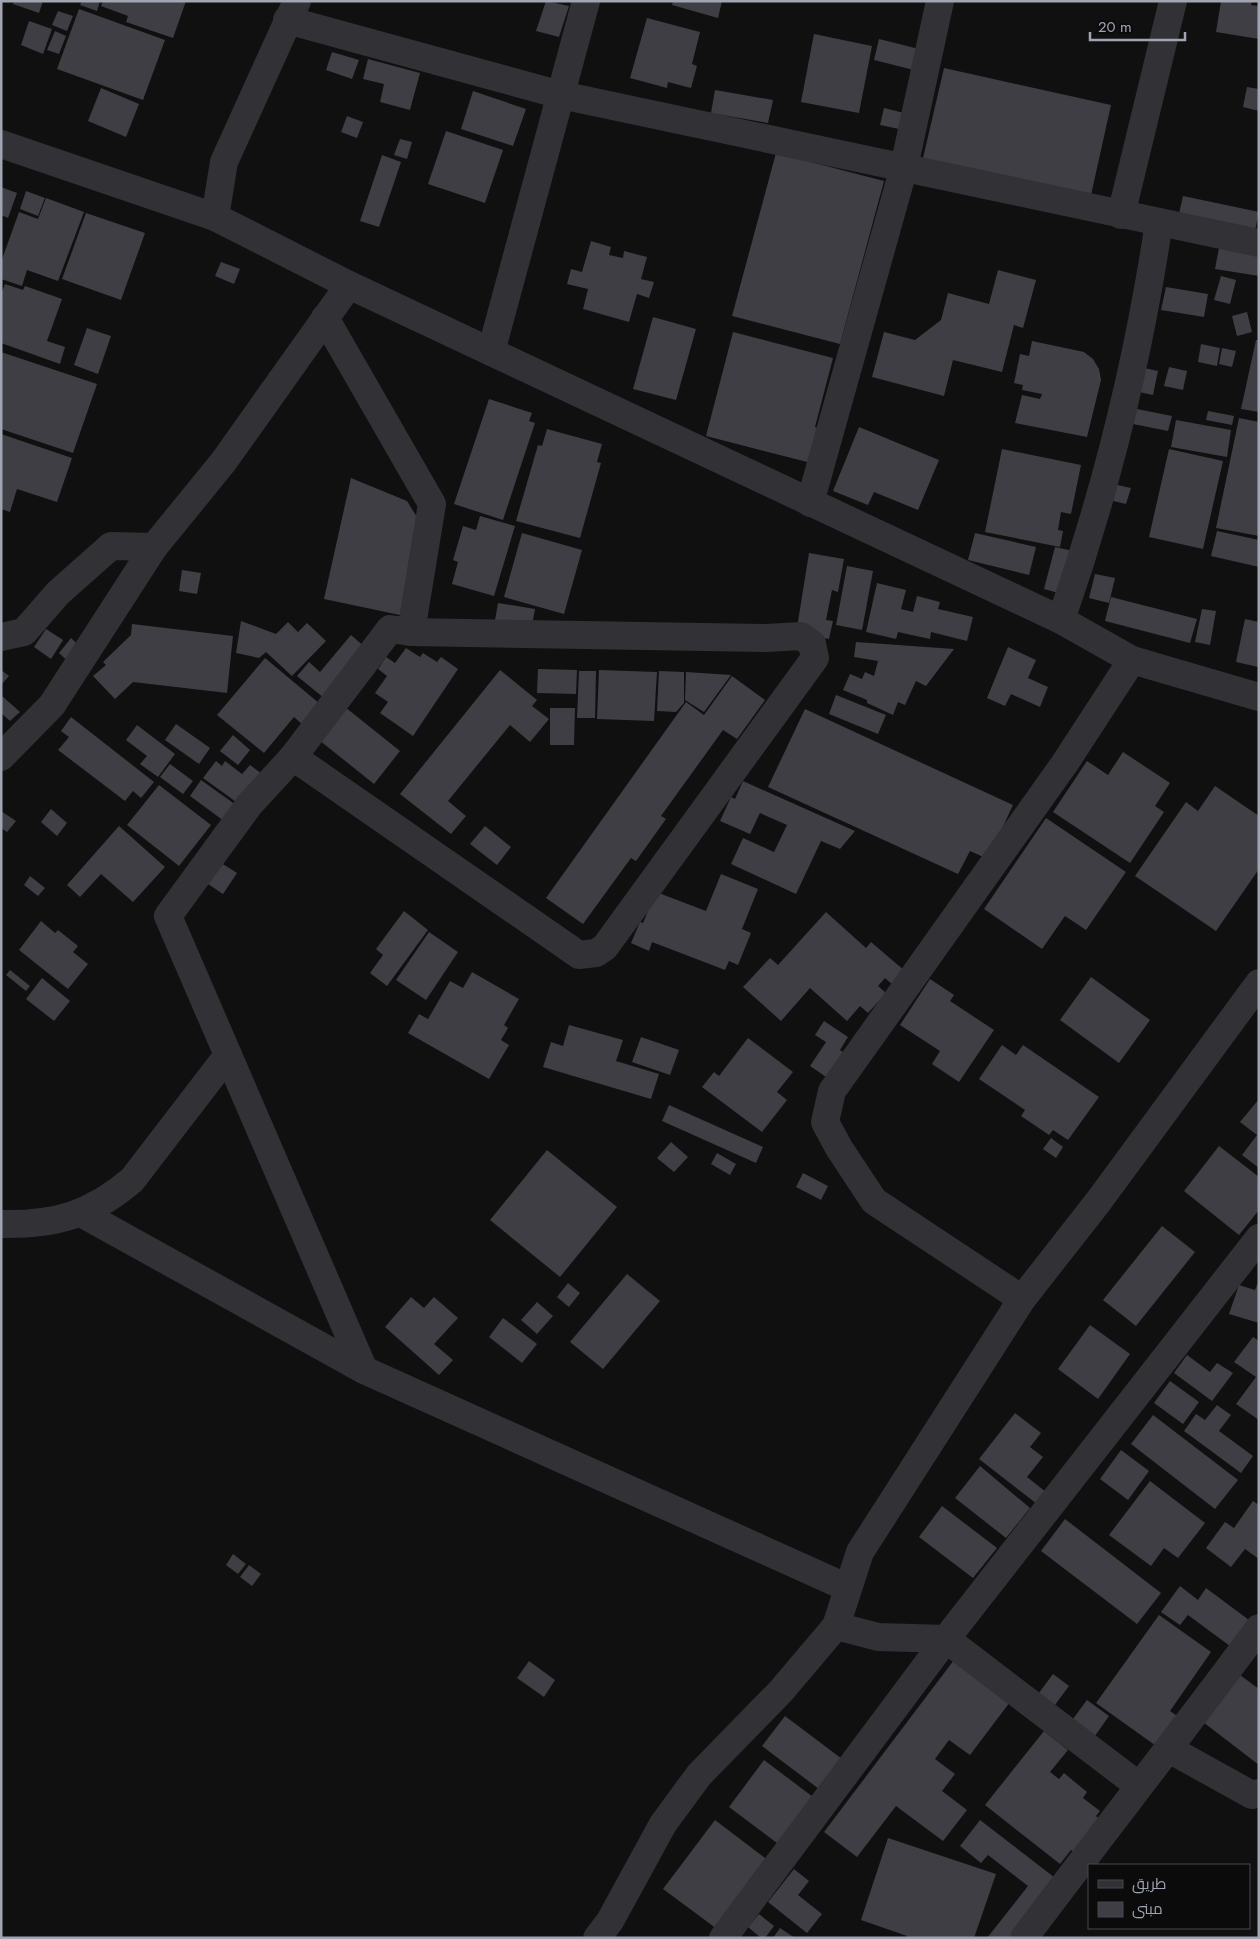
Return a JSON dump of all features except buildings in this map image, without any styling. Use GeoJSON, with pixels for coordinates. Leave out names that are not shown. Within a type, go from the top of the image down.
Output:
{"type":"FeatureCollection","features":[{"type":"Feature","properties":{"kind":"street"},"geometry":{"type":"LineString","coordinates":[[491,352],[586,1]]}},
{"type":"Feature","properties":{"kind":"street"},"geometry":{"type":"LineString","coordinates":[[810,503],[904,167],[940,1]]}},
{"type":"Feature","properties":{"kind":"street"},"geometry":{"type":"LineString","coordinates":[[1122,215],[1173,1]]}},
{"type":"Feature","properties":{"kind":"street"},"geometry":{"type":"LineString","coordinates":[[215,218],[224,162],[292,10],[561,96],[1259,243]]}},
{"type":"Feature","properties":{"kind":"street"},"geometry":{"type":"LineString","coordinates":[[1,144],[215,218],[349,285],[1061,620],[1132,660],[1259,697]]}},
{"type":"Feature","properties":{"kind":"street"},"geometry":{"type":"LineString","coordinates":[[1061,620],[1086,548],[1116,433],[1147,303],[1159,222]]}},
{"type":"Feature","properties":{"kind":"street"},"geometry":{"type":"LineString","coordinates":[[1,757],[52,705],[154,547],[224,461],[349,285]]}},
{"type":"Feature","properties":{"kind":"street"},"geometry":{"type":"LineString","coordinates":[[325,318],[432,504],[411,632]]}},
{"type":"Feature","properties":{"kind":"street"},"geometry":{"type":"LineString","coordinates":[[1,637],[24,632],[58,592],[111,546],[154,547]]}},
{"type":"Feature","properties":{"kind":"street"},"geometry":{"type":"LineString","coordinates":[[294,757],[579,955],[596,953],[605,947],[815,658],[812,644],[801,636],[766,638],[411,632],[390,628],[294,757],[249,805],[168,916],[364,1370]]}},
{"type":"Feature","properties":{"kind":"street"},"geometry":{"type":"LineString","coordinates":[[1022,1299],[874,1201],[839,1148],[826,1122],[832,1091],[1065,763],[1132,660]]}},
{"type":"Feature","properties":{"kind":"street"},"geometry":{"type":"LineString","coordinates":[[597,1938],[610,1921],[663,1824],[699,1775],[781,1691],[836,1626],[860,1552],[1022,1299],[1098,1202],[1259,983]]}},
{"type":"Feature","properties":{"kind":"street"},"geometry":{"type":"LineString","coordinates":[[1,1224],[46,1223],[81,1213],[116,1193],[132,1180],[228,1054]]}},
{"type":"Feature","properties":{"kind":"street"},"geometry":{"type":"LineString","coordinates":[[81,1213],[364,1370],[848,1588]]}},
{"type":"Feature","properties":{"kind":"street"},"geometry":{"type":"LineString","coordinates":[[723,1938],[946,1639],[1259,1238]]}},
{"type":"Feature","properties":{"kind":"street"},"geometry":{"type":"LineString","coordinates":[[836,1626],[878,1637],[946,1639],[1139,1786]]}},
{"type":"Feature","properties":{"kind":"street"},"geometry":{"type":"LineString","coordinates":[[1024,1938],[1259,1628]]}},
{"type":"Feature","properties":{"kind":"street"},"geometry":{"type":"LineString","coordinates":[[1169,1749],[1252,1795],[1259,1793]]}}]}
